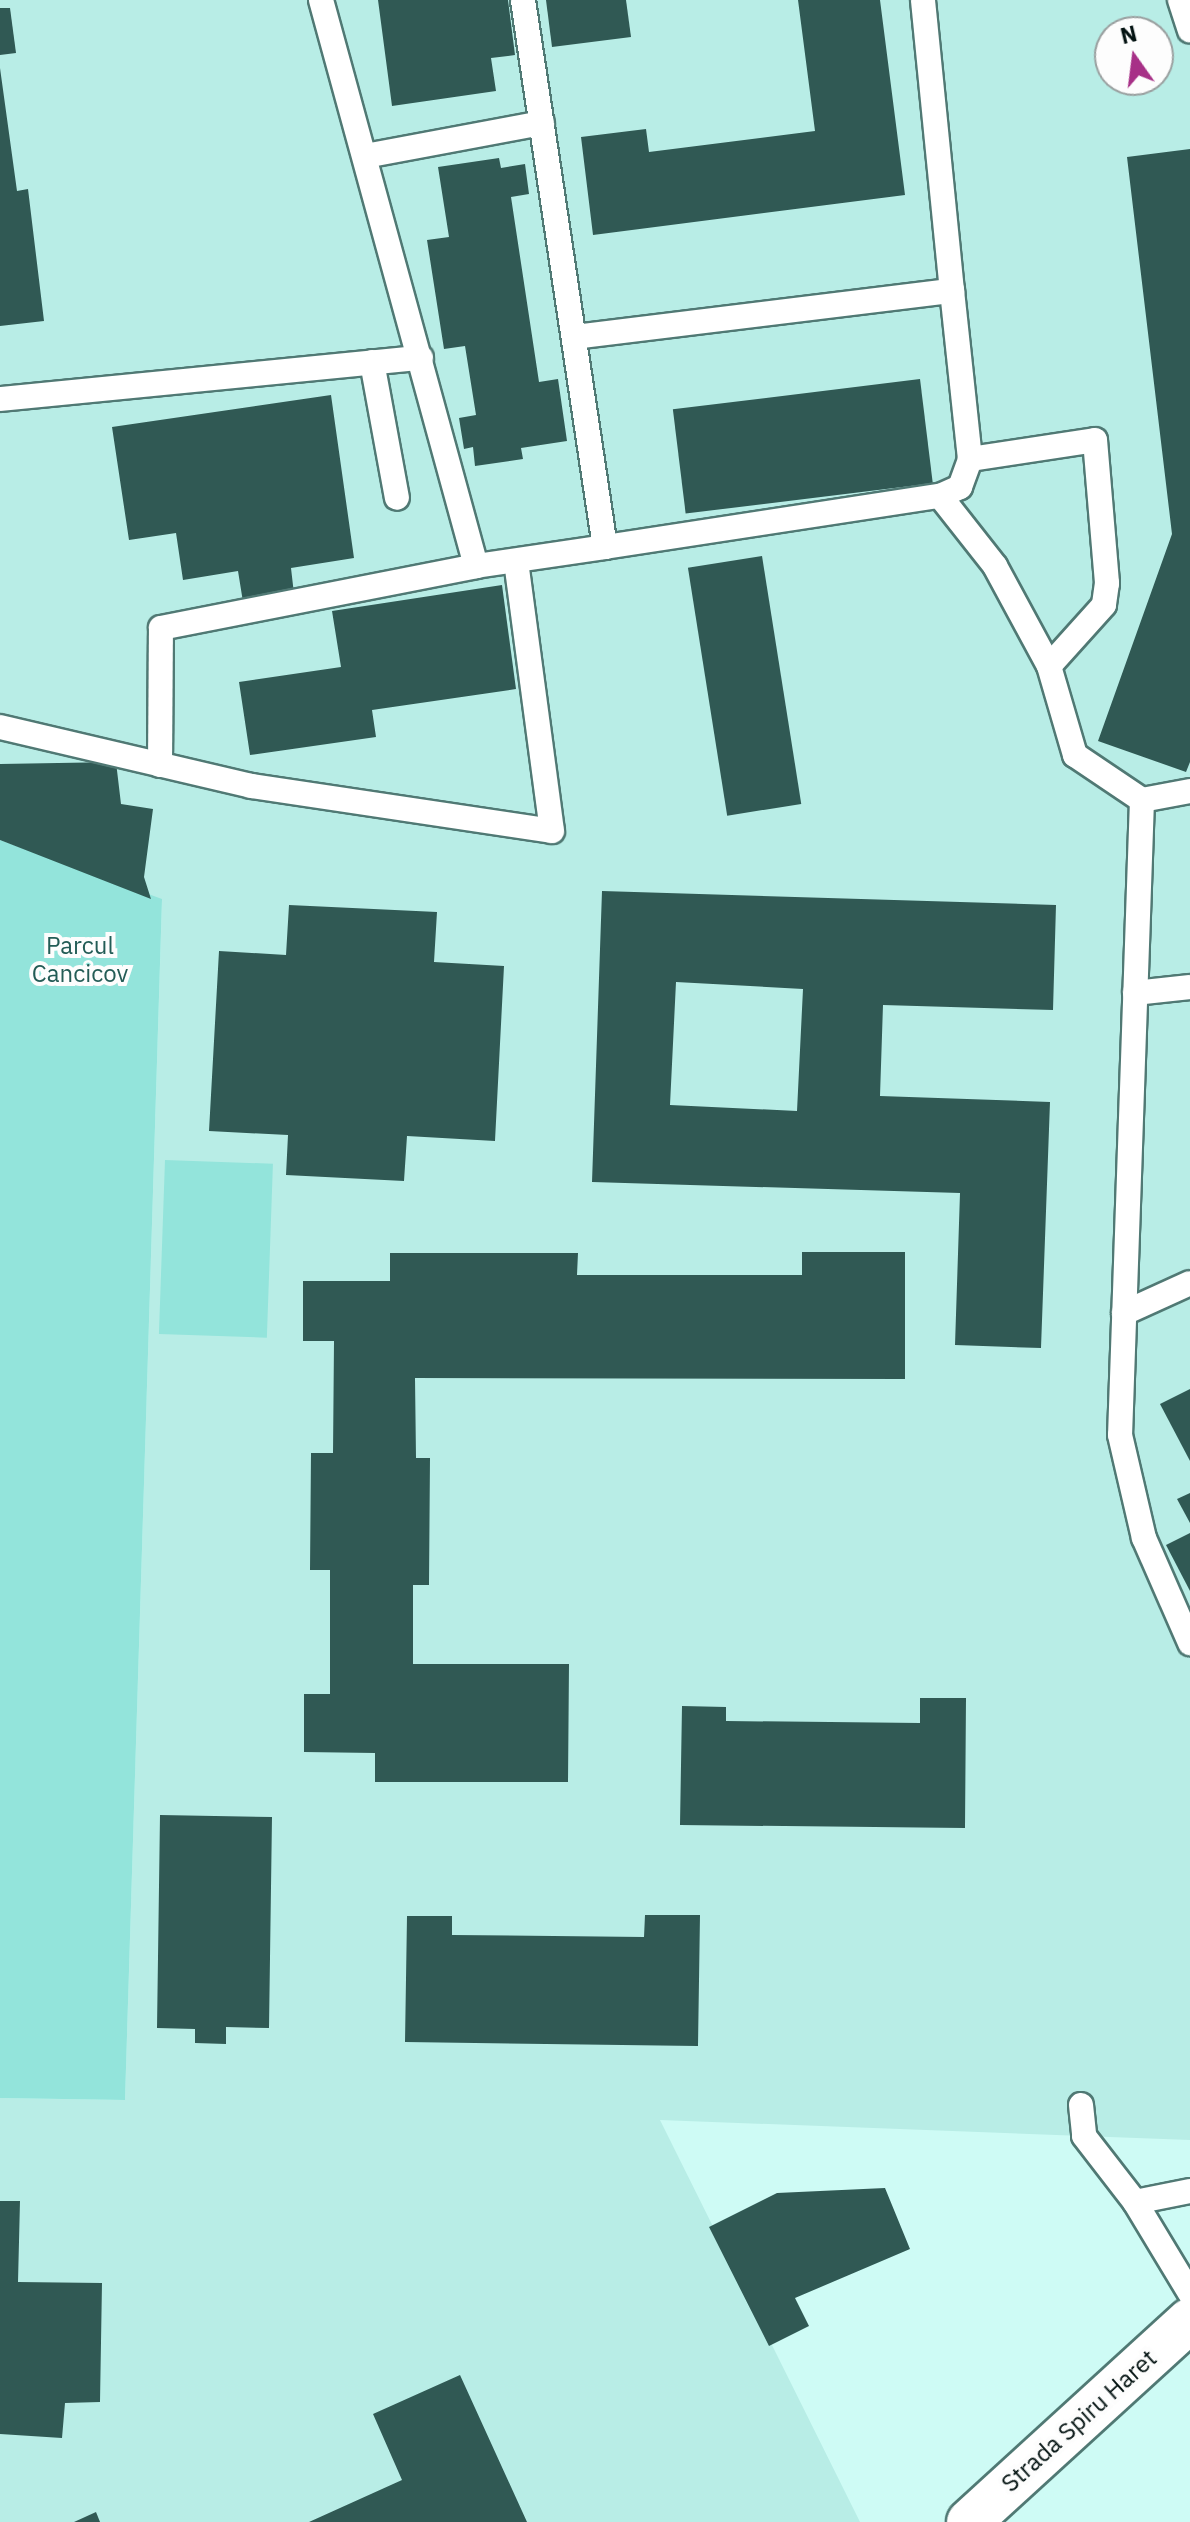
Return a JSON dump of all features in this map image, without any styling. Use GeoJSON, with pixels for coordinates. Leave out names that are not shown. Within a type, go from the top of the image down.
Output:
{"type":"FeatureCollection","features":[{"type":"Feature","properties":{"kind":"street","name":"Strada Spiru Haret"},"geometry":{"type":"LineString","coordinates":[[969,2522],[1190,2320]]}},
{"type":"Feature","properties":{"kind":"lane"},"geometry":{"type":"LineString","coordinates":[[321,0],[476,566]]}},
{"type":"Feature","properties":{"kind":"lane"},"geometry":{"type":"LineString","coordinates":[[523,0],[605,547]]}},
{"type":"Feature","properties":{"kind":"lane"},"geometry":{"type":"LineString","coordinates":[[160,765],[161,628],[476,566],[940,496],[960,487],[970,459],[923,0]]}},
{"type":"Feature","properties":{"kind":"lane"},"geometry":{"type":"LineString","coordinates":[[1180,0],[1190,30]]}},
{"type":"Feature","properties":{"kind":"lane"},"geometry":{"type":"LineString","coordinates":[[365,156],[542,123]]}},
{"type":"Feature","properties":{"kind":"lane"},"geometry":{"type":"LineString","coordinates":[[575,337],[952,291]]}},
{"type":"Feature","properties":{"kind":"lane"},"geometry":{"type":"LineString","coordinates":[[0,399],[421,358]]}},
{"type":"Feature","properties":{"kind":"lane"},"geometry":{"type":"LineString","coordinates":[[372,362],[397,498]]}},
{"type":"Feature","properties":{"kind":"lane"},"geometry":{"type":"LineString","coordinates":[[970,459],[1095,440],[1107,583],[1104,605],[1049,666]]}},
{"type":"Feature","properties":{"kind":"lane"},"geometry":{"type":"LineString","coordinates":[[940,496],[995,566],[1049,666],[1075,755],[1142,800],[1190,791]]}},
{"type":"Feature","properties":{"kind":"lane"},"geometry":{"type":"LineString","coordinates":[[0,727],[251,786],[552,831],[516,561]]}},
{"type":"Feature","properties":{"kind":"lane"},"geometry":{"type":"LineString","coordinates":[[1142,800],[1119,1398],[1128,1483],[1144,1538],[1190,1643]]}},
{"type":"Feature","properties":{"kind":"lane"},"geometry":{"type":"LineString","coordinates":[[1135,993],[1190,987]]}},
{"type":"Feature","properties":{"kind":"lane"},"geometry":{"type":"LineString","coordinates":[[1124,1313],[1190,1283]]}},
{"type":"Feature","properties":{"kind":"lane"},"geometry":{"type":"LineString","coordinates":[[1081,2105],[1084,2136],[1135,2202],[1190,2293]]}},
{"type":"Feature","properties":{"kind":"lane"},"geometry":{"type":"LineString","coordinates":[[1135,2202],[1190,2191]]}},
{"type":"Feature","properties":{"kind":"shaded area"},"geometry":{"type":"Polygon","coordinates":[[[0,0],[1190,0],[1190,2140],[660,2120],[860,2522],[0,2522],[0,2098],[125,2100],[162,900],[0,840],[0,0]]]}},
{"type":"Feature","properties":{"kind":"green space","name":"Parcul Cancicov"},"geometry":{"type":"Polygon","coordinates":[[[0,840],[162,899],[125,2100],[0,2098],[0,840]]]}},
{"type":"Feature","properties":{"kind":"green space"},"geometry":{"type":"Polygon","coordinates":[[[165,1160],[273,1164],[267,1338],[159,1334],[165,1160]]]}},
{"type":"Feature","properties":{"kind":"building"},"geometry":{"type":"Polygon","coordinates":[[[378,0],[508,0],[515,55],[491,58],[496,91],[392,106],[378,0]]]}},
{"type":"Feature","properties":{"kind":"building"},"geometry":{"type":"Polygon","coordinates":[[[546,0],[626,0],[631,37],[552,47],[546,0]]]}},
{"type":"Feature","properties":{"kind":"building"},"geometry":{"type":"Polygon","coordinates":[[[798,0],[880,0],[905,195],[593,235],[581,137],[646,129],[649,152],[815,131],[798,0]]]}},
{"type":"Feature","properties":{"kind":"building"},"geometry":{"type":"Polygon","coordinates":[[[0,8],[10,8],[16,53],[0,55],[0,8]]]}},
{"type":"Feature","properties":{"kind":"building"},"geometry":{"type":"Polygon","coordinates":[[[0,68],[17,191],[28,189],[44,321],[0,326],[0,68]]]}},
{"type":"Feature","properties":{"kind":"building"},"geometry":{"type":"Polygon","coordinates":[[[1190,149],[1190,762],[1186,772],[1098,741],[1172,534],[1127,157],[1190,149]]]}},
{"type":"Feature","properties":{"kind":"building"},"geometry":{"type":"Polygon","coordinates":[[[499,158],[501,168],[525,164],[529,194],[511,197],[539,382],[558,379],[567,441],[521,448],[523,459],[475,466],[473,447],[464,449],[459,418],[476,415],[465,346],[444,349],[427,240],[449,237],[438,167],[499,158]]]}},
{"type":"Feature","properties":{"kind":"building"},"geometry":{"type":"Polygon","coordinates":[[[920,379],[933,483],[686,514],[673,409],[920,379]]]}},
{"type":"Feature","properties":{"kind":"building"},"geometry":{"type":"Polygon","coordinates":[[[331,395],[354,558],[291,568],[294,594],[243,602],[238,571],[183,580],[176,533],[129,540],[112,427],[331,395]]]}},
{"type":"Feature","properties":{"kind":"building"},"geometry":{"type":"Polygon","coordinates":[[[762,556],[801,804],[727,816],[688,568],[762,556]]]}},
{"type":"Feature","properties":{"kind":"building"},"geometry":{"type":"Polygon","coordinates":[[[502,585],[516,689],[372,710],[376,737],[250,755],[239,682],[341,667],[332,611],[502,585]]]}},
{"type":"Feature","properties":{"kind":"building"},"geometry":{"type":"Polygon","coordinates":[[[116,762],[121,804],[153,809],[144,877],[151,899],[0,840],[0,764],[116,762]]]}},
{"type":"Feature","properties":{"kind":"building"},"geometry":{"type":"Polygon","coordinates":[[[602,891],[1056,905],[1053,1010],[883,1005],[880,1096],[1050,1102],[1041,1348],[955,1345],[960,1193],[592,1182],[602,891]],[[676,982],[670,1105],[797,1111],[803,989],[676,982]]]}},
{"type":"Feature","properties":{"kind":"building"},"geometry":{"type":"Polygon","coordinates":[[[289,905],[437,912],[434,962],[504,966],[495,1141],[407,1136],[404,1181],[286,1175],[288,1135],[209,1131],[219,951],[286,955],[289,905]]]}},
{"type":"Feature","properties":{"kind":"building"},"geometry":{"type":"Polygon","coordinates":[[[802,1252],[905,1252],[905,1379],[415,1378],[416,1458],[430,1458],[429,1585],[413,1585],[413,1664],[569,1664],[568,1782],[375,1782],[375,1753],[304,1752],[304,1694],[330,1694],[330,1570],[310,1570],[311,1453],[333,1453],[334,1341],[303,1341],[303,1281],[390,1281],[390,1253],[578,1253],[577,1275],[802,1275],[802,1252]]]}},
{"type":"Feature","properties":{"kind":"building"},"geometry":{"type":"Polygon","coordinates":[[[1190,1389],[1190,1461],[1160,1404],[1190,1389]]]}},
{"type":"Feature","properties":{"kind":"building"},"geometry":{"type":"Polygon","coordinates":[[[1190,1493],[1190,1523],[1177,1499],[1190,1493]]]}},
{"type":"Feature","properties":{"kind":"building"},"geometry":{"type":"Polygon","coordinates":[[[1190,1533],[1190,1591],[1166,1545],[1190,1533]]]}},
{"type":"Feature","properties":{"kind":"building"},"geometry":{"type":"Polygon","coordinates":[[[920,1698],[966,1698],[965,1828],[680,1825],[682,1706],[726,1707],[726,1721],[920,1723],[920,1698]]]}},
{"type":"Feature","properties":{"kind":"building"},"geometry":{"type":"Polygon","coordinates":[[[160,1815],[272,1817],[269,2028],[226,2027],[226,2044],[195,2043],[195,2029],[157,2028],[160,1815]]]}},
{"type":"Feature","properties":{"kind":"building"},"geometry":{"type":"Polygon","coordinates":[[[645,1915],[700,1915],[698,2046],[405,2042],[407,1916],[452,1916],[452,1935],[644,1937],[645,1915]]]}},
{"type":"Feature","properties":{"kind":"building"},"geometry":{"type":"Polygon","coordinates":[[[885,2188],[910,2249],[795,2298],[809,2326],[769,2346],[709,2227],[777,2193],[885,2188]]]}},
{"type":"Feature","properties":{"kind":"building"},"geometry":{"type":"Polygon","coordinates":[[[0,2201],[20,2201],[18,2282],[102,2283],[100,2402],[65,2403],[62,2438],[0,2434],[0,2201]]]}},
{"type":"Feature","properties":{"kind":"building"},"geometry":{"type":"Polygon","coordinates":[[[460,2375],[527,2522],[309,2522],[402,2480],[373,2414],[460,2375]]]}},
{"type":"Feature","properties":{"kind":"building"},"geometry":{"type":"Polygon","coordinates":[[[96,2512],[100,2522],[74,2522],[96,2512]]]}}]}
